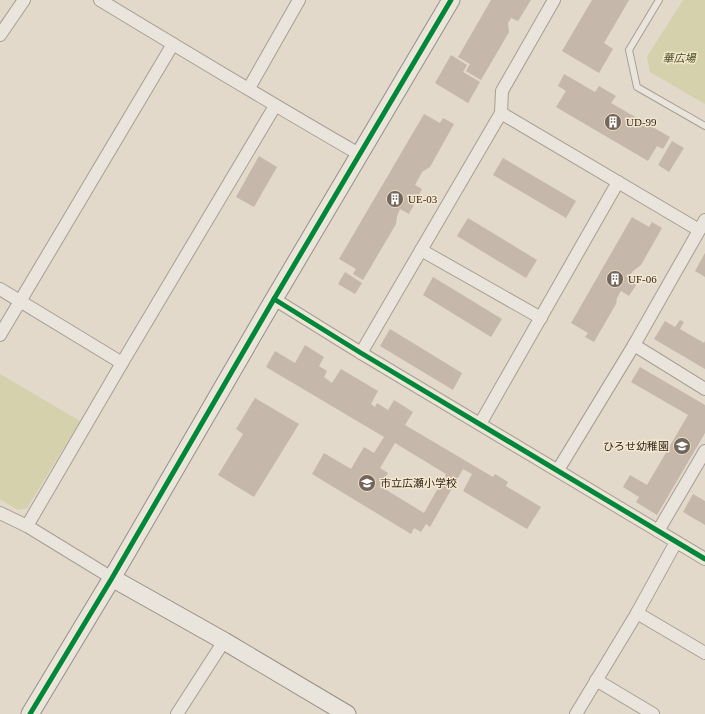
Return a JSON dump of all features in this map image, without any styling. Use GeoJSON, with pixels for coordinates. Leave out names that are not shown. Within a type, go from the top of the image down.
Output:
{"type":"FeatureCollection","features":[{"type":"Feature","properties":{"kind":"street"},"geometry":{"type":"LineString","coordinates":[[0,35],[24,0]]}},
{"type":"Feature","properties":{"kind":"street"},"geometry":{"type":"LineString","coordinates":[[100,0],[249,88],[275,106],[359,154]]}},
{"type":"Feature","properties":{"kind":"street"},"geometry":{"type":"LineString","coordinates":[[249,88],[298,0]]}},
{"type":"Feature","properties":{"kind":"street"},"geometry":{"type":"LineString","coordinates":[[30,714],[112,578],[359,154],[451,0]]}},
{"type":"Feature","properties":{"kind":"street"},"geometry":{"type":"LineString","coordinates":[[361,353],[501,113],[502,91],[554,0]]}},
{"type":"Feature","properties":{"kind":"street"},"geometry":{"type":"LineString","coordinates":[[0,335],[173,44]]}},
{"type":"Feature","properties":{"kind":"street"},"geometry":{"type":"LineString","coordinates":[[27,526],[275,106]]}},
{"type":"Feature","properties":{"kind":"street"},"geometry":{"type":"LineString","coordinates":[[501,113],[618,182],[702,225],[634,345],[558,470]]}},
{"type":"Feature","properties":{"kind":"street"},"geometry":{"type":"LineString","coordinates":[[480,424],[618,182]]}},
{"type":"Feature","properties":{"kind":"street"},"geometry":{"type":"LineString","coordinates":[[421,250],[541,318]]}},
{"type":"Feature","properties":{"kind":"street"},"geometry":{"type":"LineString","coordinates":[[0,289],[122,363]]}},
{"type":"Feature","properties":{"kind":"street"},"geometry":{"type":"LineString","coordinates":[[274,299],[361,353],[705,559]]}},
{"type":"Feature","properties":{"kind":"street"},"geometry":{"type":"LineString","coordinates":[[634,345],[705,389]]}},
{"type":"Feature","properties":{"kind":"street"},"geometry":{"type":"LineString","coordinates":[[658,531],[705,451]]}},
{"type":"Feature","properties":{"kind":"street"},"geometry":{"type":"LineString","coordinates":[[0,513],[27,526],[112,578],[224,641],[347,714]]}},
{"type":"Feature","properties":{"kind":"street"},"geometry":{"type":"LineString","coordinates":[[576,714],[637,613],[676,542]]}},
{"type":"Feature","properties":{"kind":"street"},"geometry":{"type":"LineString","coordinates":[[637,613],[705,653]]}},
{"type":"Feature","properties":{"kind":"street"},"geometry":{"type":"LineString","coordinates":[[177,714],[224,641]]}},
{"type":"Feature","properties":{"kind":"street"},"geometry":{"type":"LineString","coordinates":[[596,680],[653,714]]}},
{"type":"Feature","properties":{"kind":"lane"},"geometry":{"type":"LineString","coordinates":[[659,0],[629,50],[637,86],[705,126]]}},
{"type":"Feature","properties":{"kind":"green space","name":"華広場"},"geometry":{"type":"Polygon","coordinates":[[[683,0],[705,0],[705,104],[650,72],[647,57],[683,0]]]}},
{"type":"Feature","properties":{"kind":"green space"},"geometry":{"type":"Polygon","coordinates":[[[0,374],[80,421],[27,508],[18,510],[0,499],[0,374]]]}},
{"type":"Feature","properties":{"kind":"building"},"geometry":{"type":"Polygon","coordinates":[[[491,0],[531,0],[518,21],[511,18],[508,23],[509,32],[481,80],[466,71],[470,64],[458,57],[491,0]]]}},
{"type":"Feature","properties":{"kind":"building"},"geometry":{"type":"Polygon","coordinates":[[[592,0],[629,0],[604,43],[613,49],[599,73],[562,51],[592,0]]]}},
{"type":"Feature","properties":{"kind":"building"},"geometry":{"type":"Polygon","coordinates":[[[451,55],[467,65],[463,72],[480,82],[468,103],[435,83],[451,55]]]}},
{"type":"Feature","properties":{"kind":"building","name":"UD-99"},"geometry":{"type":"Polygon","coordinates":[[[564,74],[595,92],[599,86],[616,96],[611,103],[670,137],[663,149],[657,146],[648,161],[556,107],[566,91],[558,86],[564,74]]]}},
{"type":"Feature","properties":{"kind":"building","name":"UE-03"},"geometry":{"type":"Polygon","coordinates":[[[424,114],[440,123],[443,118],[454,124],[430,167],[422,172],[415,185],[422,189],[409,214],[400,209],[396,224],[363,280],[353,274],[356,269],[339,259],[424,114]]]}},
{"type":"Feature","properties":{"kind":"building"},"geometry":{"type":"Polygon","coordinates":[[[672,141],[684,148],[669,172],[658,165],[672,141]]]}},
{"type":"Feature","properties":{"kind":"building"},"geometry":{"type":"Polygon","coordinates":[[[259,156],[277,167],[254,207],[236,197],[259,156]]]}},
{"type":"Feature","properties":{"kind":"building"},"geometry":{"type":"Polygon","coordinates":[[[503,158],[576,201],[566,218],[493,175],[503,158]]]}},
{"type":"Feature","properties":{"kind":"building","name":"UF-06"},"geometry":{"type":"Polygon","coordinates":[[[632,217],[649,227],[652,222],[662,228],[641,265],[633,271],[629,277],[638,282],[629,296],[621,291],[617,298],[616,304],[594,342],[585,337],[588,333],[571,323],[632,217]]]}},
{"type":"Feature","properties":{"kind":"building"},"geometry":{"type":"Polygon","coordinates":[[[468,218],[537,260],[526,278],[457,236],[468,218]]]}},
{"type":"Feature","properties":{"kind":"building"},"geometry":{"type":"Polygon","coordinates":[[[705,253],[705,277],[695,271],[705,253]]]}},
{"type":"Feature","properties":{"kind":"building"},"geometry":{"type":"Polygon","coordinates":[[[345,272],[362,283],[355,294],[338,284],[345,272]]]}},
{"type":"Feature","properties":{"kind":"building"},"geometry":{"type":"Polygon","coordinates":[[[433,277],[502,319],[491,337],[423,295],[433,277]]]}},
{"type":"Feature","properties":{"kind":"building"},"geometry":{"type":"Polygon","coordinates":[[[680,320],[684,322],[680,329],[704,343],[705,341],[705,369],[654,339],[665,321],[675,327],[680,320]]]}},
{"type":"Feature","properties":{"kind":"building"},"geometry":{"type":"Polygon","coordinates":[[[390,329],[462,373],[453,390],[380,346],[390,329]]]}},
{"type":"Feature","properties":{"kind":"building"},"geometry":{"type":"Polygon","coordinates":[[[305,345],[324,357],[319,366],[327,371],[324,377],[332,383],[341,369],[378,391],[371,404],[375,407],[377,403],[388,410],[394,400],[413,412],[405,425],[493,477],[495,474],[508,482],[506,486],[541,507],[527,529],[463,491],[472,474],[463,469],[430,527],[426,524],[421,532],[414,528],[411,534],[312,474],[324,453],[351,469],[364,447],[374,453],[384,437],[266,367],[275,351],[295,363],[305,345]],[[395,443],[380,468],[388,473],[380,486],[424,513],[446,474],[395,443]]]}},
{"type":"Feature","properties":{"kind":"building"},"geometry":{"type":"Polygon","coordinates":[[[640,367],[705,405],[705,433],[657,515],[636,502],[639,497],[623,487],[630,475],[647,485],[688,415],[631,382],[640,367]]]}},
{"type":"Feature","properties":{"kind":"building"},"geometry":{"type":"Polygon","coordinates":[[[255,398],[299,424],[254,497],[218,475],[243,434],[236,429],[255,398]]]}},
{"type":"Feature","properties":{"kind":"building"},"geometry":{"type":"Polygon","coordinates":[[[693,494],[705,501],[705,525],[683,512],[693,494]]]}},
{"type":"Feature","properties":{"kind":"cycle path"},"geometry":{"type":"LineString","coordinates":[[30,714],[112,578],[274,299],[451,0]]}},
{"type":"Feature","properties":{"kind":"cycle path"},"geometry":{"type":"LineString","coordinates":[[274,299],[361,353],[705,559]]}},
{"type":"Feature","properties":{"kind":"place","name":"UD-99"},"geometry":{"type":"Point","coordinates":[613,122]}},
{"type":"Feature","properties":{"kind":"place","name":"UE-03"},"geometry":{"type":"Point","coordinates":[395,199]}},
{"type":"Feature","properties":{"kind":"place","name":"UF-06"},"geometry":{"type":"Point","coordinates":[615,279]}},
{"type":"Feature","properties":{"kind":"place","name":"ひろせ幼稚園"},"geometry":{"type":"Point","coordinates":[682,446]}},
{"type":"Feature","properties":{"kind":"place","name":"市立広瀬小学校"},"geometry":{"type":"Point","coordinates":[367,483]}}]}
